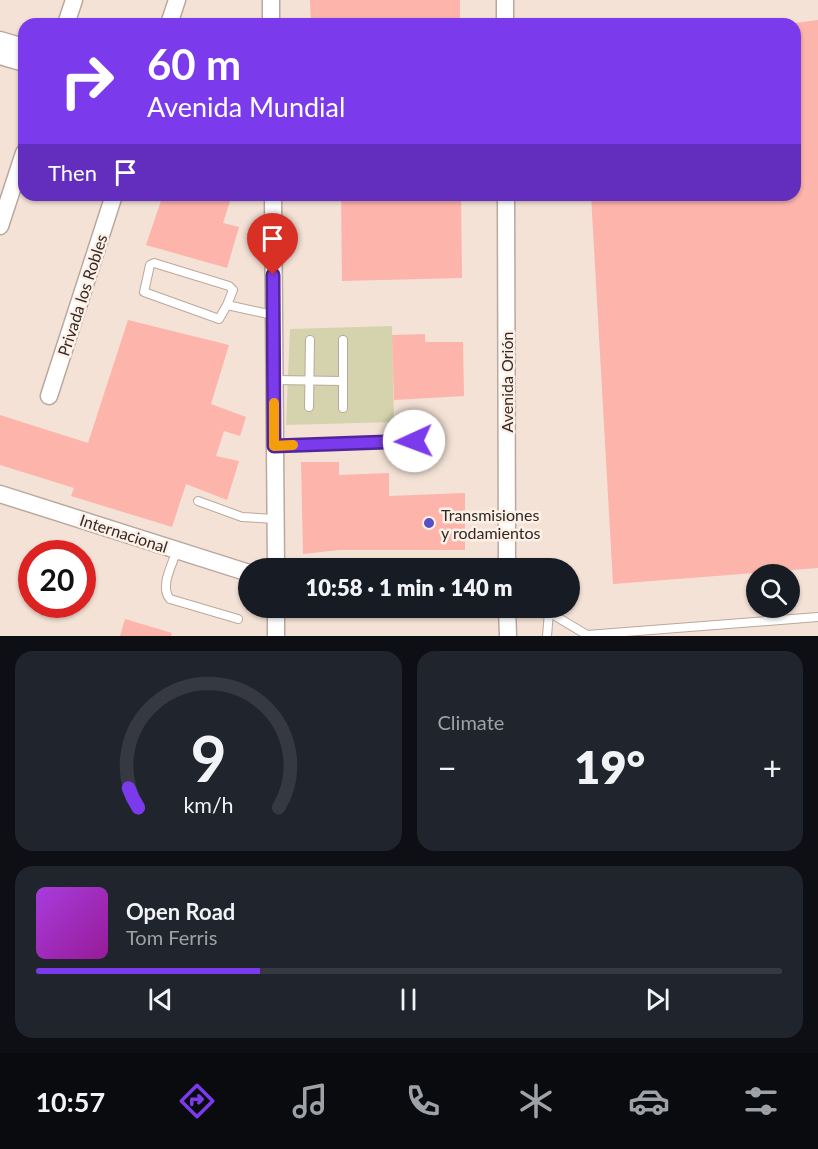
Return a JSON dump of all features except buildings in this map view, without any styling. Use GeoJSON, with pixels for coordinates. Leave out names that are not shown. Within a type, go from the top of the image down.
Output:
{"type":"FeatureCollection","features":[{"type":"Feature","properties":{"kind":"street"},"geometry":{"type":"LineString","coordinates":[[68,18],[74,0]]}},
{"type":"Feature","properties":{"kind":"street"},"geometry":{"type":"LineString","coordinates":[[171,18],[177,0]]}},
{"type":"Feature","properties":{"kind":"street"},"geometry":{"type":"LineString","coordinates":[[271,0],[272,18]]}},
{"type":"Feature","properties":{"kind":"street"},"geometry":{"type":"LineString","coordinates":[[505,0],[505,18]]}},
{"type":"Feature","properties":{"kind":"street"},"geometry":{"type":"LineString","coordinates":[[0,40],[18,45]]}},
{"type":"Feature","properties":{"kind":"street"},"geometry":{"type":"LineString","coordinates":[[0,56],[18,61]]}},
{"type":"Feature","properties":{"kind":"street"},"geometry":{"type":"LineString","coordinates":[[0,226],[18,171]]}},
{"type":"Feature","properties":{"kind":"street","name":"Privada los Robles"},"geometry":{"type":"LineString","coordinates":[[49,396],[112,201]]}},
{"type":"Feature","properties":{"kind":"street"},"geometry":{"type":"LineString","coordinates":[[273,201],[276,558]]}},
{"type":"Feature","properties":{"kind":"street","name":"Avenida Orión"},"geometry":{"type":"LineString","coordinates":[[506,201],[507,558]]}},
{"type":"Feature","properties":{"kind":"street","name":"Internacional"},"geometry":{"type":"LineString","coordinates":[[0,494],[238,569]]}},
{"type":"Feature","properties":{"kind":"street"},"geometry":{"type":"LineString","coordinates":[[276,618],[276,636]]}},
{"type":"Feature","properties":{"kind":"street"},"geometry":{"type":"LineString","coordinates":[[507,618],[508,636]]}},
{"type":"Feature","properties":{"kind":"lane"},"geometry":{"type":"LineString","coordinates":[[154,263],[231,287],[232,292],[227,305],[219,320],[144,292],[150,265],[154,263]]}},
{"type":"Feature","properties":{"kind":"lane"},"geometry":{"type":"LineString","coordinates":[[227,305],[273,315]]}},
{"type":"Feature","properties":{"kind":"lane"},"geometry":{"type":"LineString","coordinates":[[309,407],[310,340]]}},
{"type":"Feature","properties":{"kind":"lane"},"geometry":{"type":"LineString","coordinates":[[343,340],[343,408]]}},
{"type":"Feature","properties":{"kind":"lane"},"geometry":{"type":"LineString","coordinates":[[274,380],[343,381]]}},
{"type":"Feature","properties":{"kind":"lane"},"geometry":{"type":"LineString","coordinates":[[274,446],[438,440]]}},
{"type":"Feature","properties":{"kind":"lane"},"geometry":{"type":"LineString","coordinates":[[198,501],[242,517],[275,519]]}},
{"type":"Feature","properties":{"kind":"lane"},"geometry":{"type":"LineString","coordinates":[[177,550],[166,586],[167,596],[170,599],[238,619]]}},
{"type":"Feature","properties":{"kind":"lane"},"geometry":{"type":"LineString","coordinates":[[558,618],[586,636],[818,617]]}},
{"type":"Feature","properties":{"kind":"lane"},"geometry":{"type":"LineString","coordinates":[[546,618],[547,636]]}},
{"type":"Feature","properties":{"kind":"green space"},"geometry":{"type":"Polygon","coordinates":[[[392,326],[394,422],[286,425],[290,329],[392,326]]]}},
{"type":"Feature","properties":{"kind":"slow traffic"},"geometry":{"type":"LineString","coordinates":[[274,403],[274,446],[293,445]]}},
{"type":"Feature","properties":{"kind":"place","name":"Transmisiones y rodamientos"},"geometry":{"type":"Point","coordinates":[429,523]}},
{"type":"Feature","properties":{"kind":"route"},"geometry":{"type":"LineString","coordinates":[[273,275],[274,446],[414,441]]}}]}
